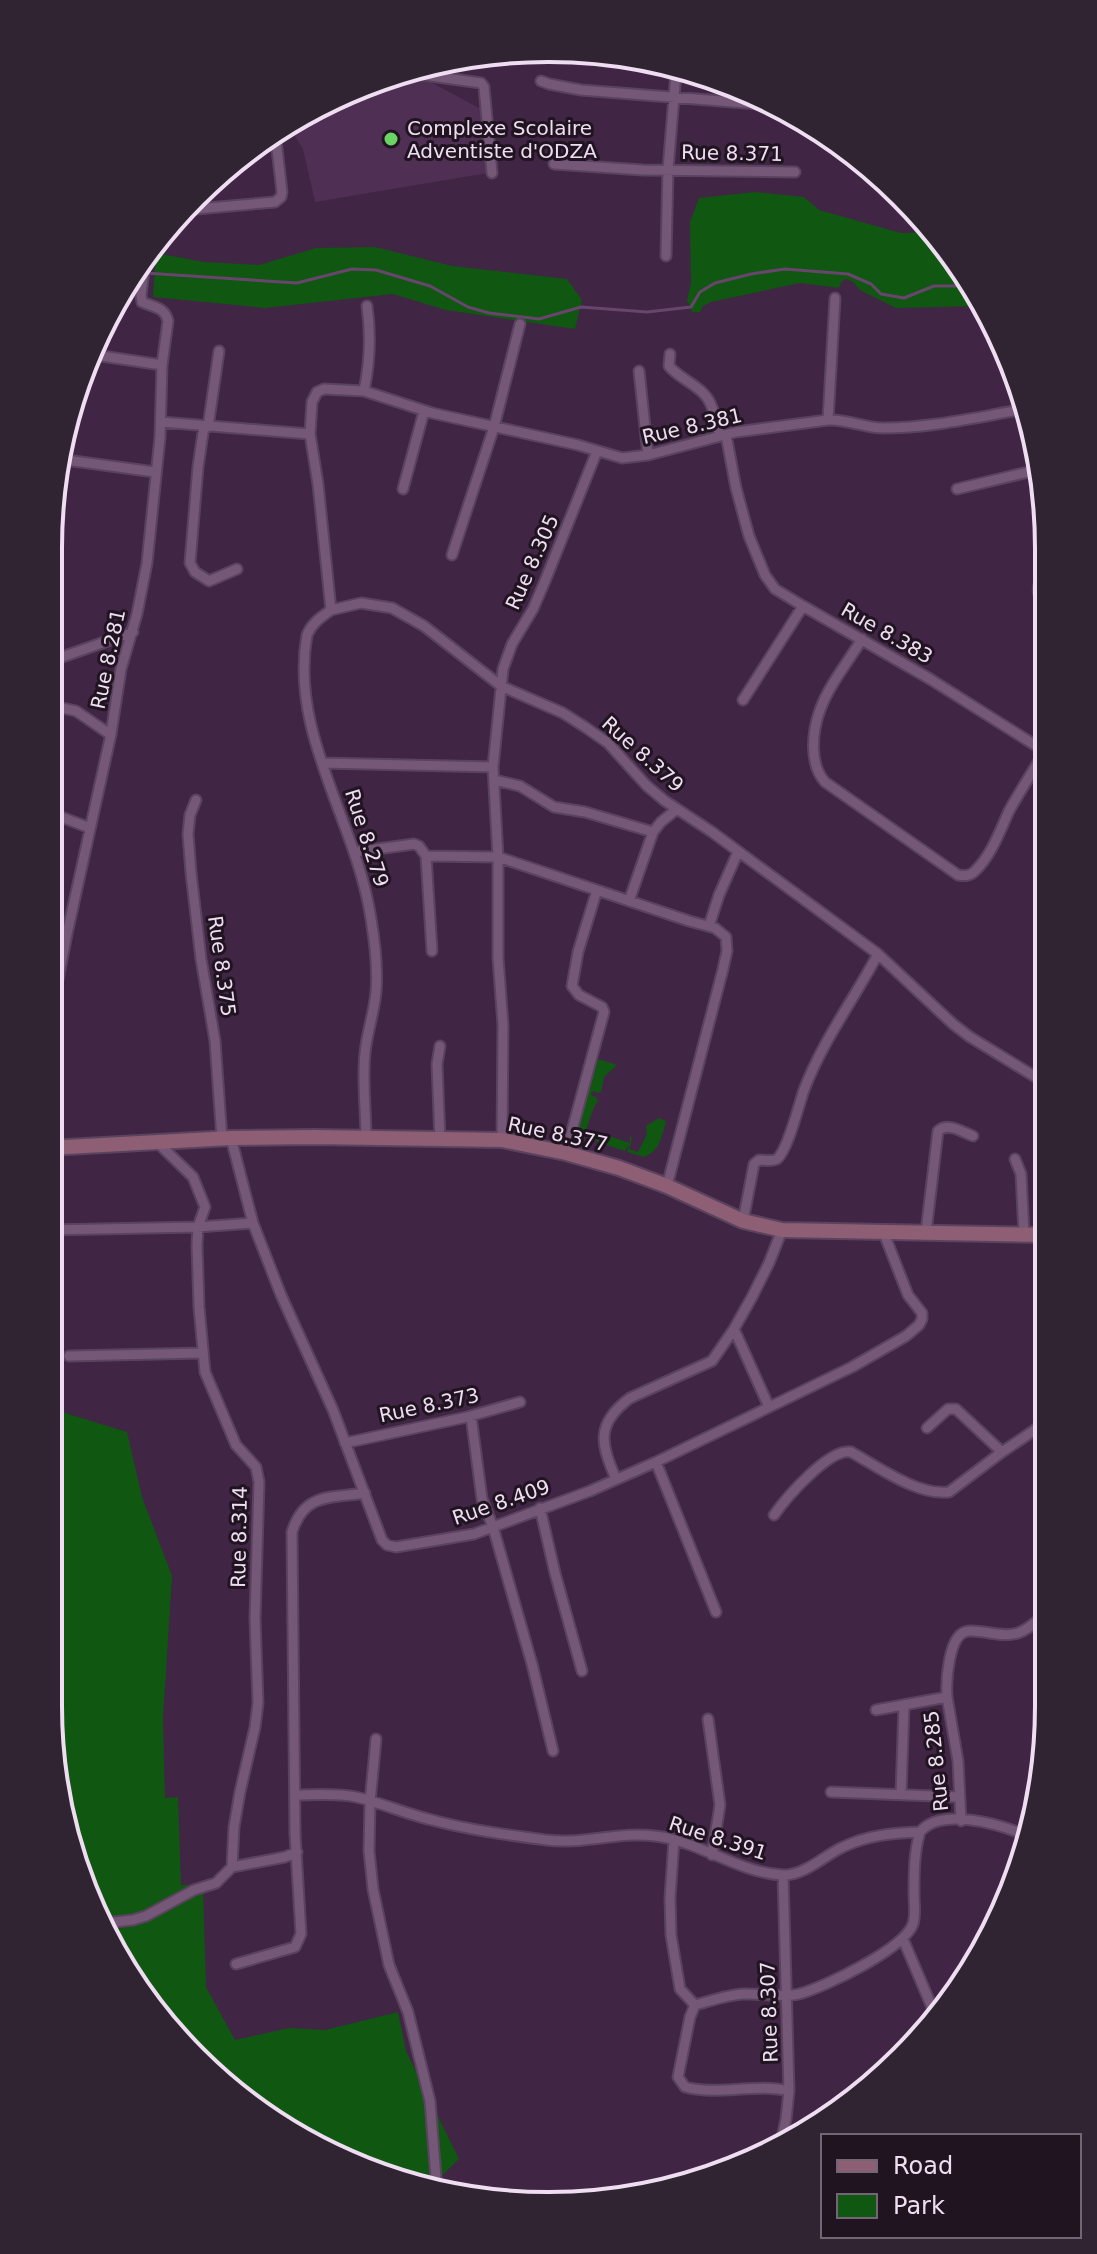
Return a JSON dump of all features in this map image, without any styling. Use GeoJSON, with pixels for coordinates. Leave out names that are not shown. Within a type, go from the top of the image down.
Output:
{"type":"FeatureCollection","features":[{"type":"Feature","properties":{"kind":"street"},"geometry":{"type":"LineString","coordinates":[[433,76],[481,83],[484,87],[492,173]]}},
{"type":"Feature","properties":{"kind":"street"},"geometry":{"type":"LineString","coordinates":[[666,256],[668,169],[675,79]]}},
{"type":"Feature","properties":{"kind":"street"},"geometry":{"type":"LineString","coordinates":[[541,81],[581,90],[742,102]]}},
{"type":"Feature","properties":{"kind":"street"},"geometry":{"type":"LineString","coordinates":[[200,209],[275,202],[281,197],[277,145]]}},
{"type":"Feature","properties":{"kind":"street","name":"Rue 8.371"},"geometry":{"type":"LineString","coordinates":[[554,164],[643,170],[795,172]]}},
{"type":"Feature","properties":{"kind":"street","name":"Rue 8.281"},"geometry":{"type":"LineString","coordinates":[[62,963],[111,735],[121,669],[133,632],[147,563],[168,321],[167,314],[161,309],[142,302],[143,280]]}},
{"type":"Feature","properties":{"kind":"street"},"geometry":{"type":"LineString","coordinates":[[828,420],[835,298]]}},
{"type":"Feature","properties":{"kind":"street"},"geometry":{"type":"LineString","coordinates":[[331,610],[310,434],[312,402],[317,392],[324,389],[364,391],[370,337],[367,306]]}},
{"type":"Feature","properties":{"kind":"street"},"geometry":{"type":"LineString","coordinates":[[452,555],[494,427],[520,324]]}},
{"type":"Feature","properties":{"kind":"street"},"geometry":{"type":"LineString","coordinates":[[219,351],[198,467],[190,563],[195,572],[209,581],[237,569]]}},
{"type":"Feature","properties":{"kind":"street","name":"Rue 8.383"},"geometry":{"type":"LineString","coordinates":[[670,354],[669,366],[674,372],[709,400],[723,435],[749,536],[765,575],[775,589],[930,679],[1035,746]]}},
{"type":"Feature","properties":{"kind":"street"},"geometry":{"type":"LineString","coordinates":[[102,356],[162,365]]}},
{"type":"Feature","properties":{"kind":"street"},"geometry":{"type":"LineString","coordinates":[[639,371],[648,455]]}},
{"type":"Feature","properties":{"kind":"street","name":"Rue 8.381"},"geometry":{"type":"LineString","coordinates":[[364,391],[424,411],[622,458],[648,455],[723,435],[828,420],[874,428],[898,428],[1014,411]]}},
{"type":"Feature","properties":{"kind":"street"},"geometry":{"type":"LineString","coordinates":[[403,489],[424,411]]}},
{"type":"Feature","properties":{"kind":"street"},"geometry":{"type":"LineString","coordinates":[[161,422],[310,434]]}},
{"type":"Feature","properties":{"kind":"street","name":"Rue 8.305"},"geometry":{"type":"LineString","coordinates":[[502,1140],[503,1025],[498,958],[498,857],[493,767],[501,686],[506,658],[533,609],[597,451]]}},
{"type":"Feature","properties":{"kind":"street"},"geometry":{"type":"LineString","coordinates":[[70,461],[155,472]]}},
{"type":"Feature","properties":{"kind":"street"},"geometry":{"type":"LineString","coordinates":[[957,489],[1029,472]]}},
{"type":"Feature","properties":{"kind":"street","name":"Rue 8.379"},"geometry":{"type":"LineString","coordinates":[[331,610],[361,603],[392,608],[424,626],[501,686],[563,713],[585,727],[608,743],[647,786],[878,954],[953,1024],[1035,1077]]}},
{"type":"Feature","properties":{"kind":"street"},"geometry":{"type":"LineString","coordinates":[[743,700],[803,606]]}},
{"type":"Feature","properties":{"kind":"street","name":"Rue 8.279"},"geometry":{"type":"LineString","coordinates":[[331,610],[310,628],[305,644],[305,689],[308,715],[365,882],[373,933],[377,976],[365,1053],[366,1139]]}},
{"type":"Feature","properties":{"kind":"street"},"geometry":{"type":"LineString","coordinates":[[62,657],[133,632]]}},
{"type":"Feature","properties":{"kind":"street"},"geometry":{"type":"LineString","coordinates":[[862,639],[820,710],[815,768],[825,782],[958,875],[968,876],[985,858],[1035,769]]}},
{"type":"Feature","properties":{"kind":"street"},"geometry":{"type":"LineString","coordinates":[[62,708],[76,711],[111,735]]}},
{"type":"Feature","properties":{"kind":"street"},"geometry":{"type":"LineString","coordinates":[[323,763],[493,767]]}},
{"type":"Feature","properties":{"kind":"street"},"geometry":{"type":"LineString","coordinates":[[494,780],[520,786],[554,807],[585,812],[653,832]]}},
{"type":"Feature","properties":{"kind":"street","name":"Rue 8.375"},"geometry":{"type":"LineString","coordinates":[[196,800],[190,815],[188,834],[191,873],[226,1138]]}},
{"type":"Feature","properties":{"kind":"street"},"geometry":{"type":"LineString","coordinates":[[629,901],[653,832],[677,809]]}},
{"type":"Feature","properties":{"kind":"street"},"geometry":{"type":"LineString","coordinates":[[62,817],[90,828]]}},
{"type":"Feature","properties":{"kind":"street"},"geometry":{"type":"LineString","coordinates":[[355,852],[414,844],[419,846],[426,856],[432,951]]}},
{"type":"Feature","properties":{"kind":"street"},"geometry":{"type":"LineString","coordinates":[[709,926],[738,852]]}},
{"type":"Feature","properties":{"kind":"street"},"geometry":{"type":"LineString","coordinates":[[426,856],[498,857],[709,926],[726,937],[727,951],[667,1186]]}},
{"type":"Feature","properties":{"kind":"street"},"geometry":{"type":"LineString","coordinates":[[566,1153],[604,1012],[602,1007],[579,995],[572,986],[578,952],[597,890]]}},
{"type":"Feature","properties":{"kind":"street"},"geometry":{"type":"LineString","coordinates":[[743,1221],[754,1164],[759,1160],[772,1161],[779,1156],[819,1054],[878,954]]}},
{"type":"Feature","properties":{"kind":"street"},"geometry":{"type":"LineString","coordinates":[[440,1046],[437,1064],[440,1140]]}},
{"type":"Feature","properties":{"kind":"street"},"geometry":{"type":"LineString","coordinates":[[926,1232],[938,1131],[949,1127],[973,1136]]}},
{"type":"Feature","properties":{"kind":"street","name":"Rue 8.377"},"geometry":{"type":"LineString","coordinates":[[62,1147],[226,1138],[502,1140],[619,1168],[743,1221],[782,1230],[1035,1234]]}},
{"type":"Feature","properties":{"kind":"street","name":"Rue 8.409"},"geometry":{"type":"LineString","coordinates":[[226,1138],[253,1223],[382,1540],[396,1547],[464,1537],[616,1479],[852,1367],[906,1336],[919,1325],[922,1313],[908,1295],[883,1231]]}},
{"type":"Feature","properties":{"kind":"street","name":"Rue 8.314"},"geometry":{"type":"LineString","coordinates":[[158,1143],[193,1177],[205,1207],[198,1227],[205,1372],[236,1445],[256,1467],[259,1482],[255,1619],[258,1703],[234,1827],[232,1867]]}},
{"type":"Feature","properties":{"kind":"street"},"geometry":{"type":"LineString","coordinates":[[1015,1159],[1021,1174],[1024,1234]]}},
{"type":"Feature","properties":{"kind":"street"},"geometry":{"type":"LineString","coordinates":[[62,1230],[253,1223]]}},
{"type":"Feature","properties":{"kind":"street"},"geometry":{"type":"LineString","coordinates":[[616,1479],[602,1436],[618,1407],[630,1398],[706,1365],[717,1354],[769,1263],[782,1230]]}},
{"type":"Feature","properties":{"kind":"street"},"geometry":{"type":"LineString","coordinates":[[734,1329],[769,1407]]}},
{"type":"Feature","properties":{"kind":"street"},"geometry":{"type":"LineString","coordinates":[[69,1356],[202,1353]]}},
{"type":"Feature","properties":{"kind":"street","name":"Rue 8.373"},"geometry":{"type":"LineString","coordinates":[[345,1443],[471,1416],[520,1402]]}},
{"type":"Feature","properties":{"kind":"street"},"geometry":{"type":"LineString","coordinates":[[927,1428],[948,1409],[956,1409],[1002,1452]]}},
{"type":"Feature","properties":{"kind":"street"},"geometry":{"type":"LineString","coordinates":[[471,1416],[482,1499],[493,1527],[532,1664],[553,1751]]}},
{"type":"Feature","properties":{"kind":"street"},"geometry":{"type":"LineString","coordinates":[[774,1515],[804,1480],[838,1453],[846,1451],[907,1482],[938,1493],[949,1492],[1035,1430]]}},
{"type":"Feature","properties":{"kind":"street"},"geometry":{"type":"LineString","coordinates":[[656,1462],[716,1612]]}},
{"type":"Feature","properties":{"kind":"street"},"geometry":{"type":"LineString","coordinates":[[236,1964],[295,1947],[301,1934],[295,1795],[292,1532],[297,1516],[315,1500],[365,1493]]}},
{"type":"Feature","properties":{"kind":"street"},"geometry":{"type":"LineString","coordinates":[[540,1508],[582,1671]]}},
{"type":"Feature","properties":{"kind":"street","name":"Rue 8.285"},"geometry":{"type":"LineString","coordinates":[[961,1821],[956,1750],[947,1697],[948,1670],[957,1637],[969,1631],[998,1634],[1022,1632],[1035,1622]]}},
{"type":"Feature","properties":{"kind":"street"},"geometry":{"type":"LineString","coordinates":[[876,1710],[947,1697]]}},
{"type":"Feature","properties":{"kind":"street"},"geometry":{"type":"LineString","coordinates":[[901,1794],[904,1706]]}},
{"type":"Feature","properties":{"kind":"street"},"geometry":{"type":"LineString","coordinates":[[708,1719],[720,1805],[712,1855]]}},
{"type":"Feature","properties":{"kind":"street"},"geometry":{"type":"LineString","coordinates":[[376,1739],[369,1851],[373,1889],[389,1965],[408,2012],[430,2101],[436,2178]]}},
{"type":"Feature","properties":{"kind":"street"},"geometry":{"type":"LineString","coordinates":[[831,1792],[959,1797]]}},
{"type":"Feature","properties":{"kind":"street","name":"Rue 8.391"},"geometry":{"type":"LineString","coordinates":[[295,1795],[354,1797],[430,1820],[547,1840],[570,1842],[657,1836],[765,1873],[783,1875],[802,1871],[844,1846],[881,1834],[920,1832],[936,1820],[993,1823],[1018,1832]]}},
{"type":"Feature","properties":{"kind":"street"},"geometry":{"type":"LineString","coordinates":[[695,2005],[743,1994],[787,1996],[801,1993],[836,1979],[903,1939],[912,1928],[915,1914],[916,1843],[920,1832]]}},
{"type":"Feature","properties":{"kind":"street"},"geometry":{"type":"LineString","coordinates":[[674,1840],[671,1935],[680,1989],[695,2005]]}},
{"type":"Feature","properties":{"kind":"street"},"geometry":{"type":"LineString","coordinates":[[113,1922],[146,1916],[194,1890],[216,1883],[232,1867],[297,1852]]}},
{"type":"Feature","properties":{"kind":"street","name":"Rue 8.307"},"geometry":{"type":"LineString","coordinates":[[783,1875],[789,2091],[783,2132]]}},
{"type":"Feature","properties":{"kind":"street"},"geometry":{"type":"LineString","coordinates":[[903,1939],[931,2005]]}},
{"type":"Feature","properties":{"kind":"street"},"geometry":{"type":"LineString","coordinates":[[695,2005],[684,2038],[678,2077],[685,2087],[720,2091],[776,2088],[789,2091]]}},
{"type":"Feature","properties":{"kind":"shaded area","name":"Complexe Scolaire Adventiste d'ODZA"},"geometry":{"type":"Polygon","coordinates":[[[424,79],[481,109],[488,173],[315,202],[303,149],[294,134],[305,127],[362,99],[424,79]]]}},
{"type":"Feature","properties":{"kind":"green space"},"geometry":{"type":"Polygon","coordinates":[[[755,192],[804,197],[819,210],[901,233],[918,232],[971,306],[896,308],[860,290],[846,279],[839,288],[800,283],[711,302],[703,306],[700,312],[692,312],[687,300],[691,284],[690,222],[699,198],[755,192]]]}},
{"type":"Feature","properties":{"kind":"green space"},"geometry":{"type":"Polygon","coordinates":[[[375,247],[452,266],[567,279],[582,300],[575,329],[446,310],[393,294],[265,308],[153,297],[155,262],[162,254],[204,262],[259,265],[316,248],[375,247]]]}},
{"type":"Feature","properties":{"kind":"green space"},"geometry":{"type":"Polygon","coordinates":[[[598,1059],[617,1065],[604,1077],[601,1092],[591,1093],[598,1101],[580,1147],[573,1147],[598,1059]]]}},
{"type":"Feature","properties":{"kind":"green space"},"geometry":{"type":"Polygon","coordinates":[[[659,1118],[666,1121],[662,1137],[654,1151],[644,1157],[627,1152],[629,1144],[625,1151],[597,1142],[593,1137],[594,1131],[630,1143],[630,1134],[632,1139],[629,1149],[638,1152],[646,1136],[646,1126],[659,1118]]]}},
{"type":"Feature","properties":{"kind":"green space"},"geometry":{"type":"Polygon","coordinates":[[[62,1410],[127,1432],[142,1497],[172,1576],[163,1718],[165,1798],[178,1797],[181,1885],[203,1885],[206,1987],[235,2040],[289,2028],[325,2030],[398,2012],[406,2051],[459,2159],[438,2179],[423,2175],[333,2142],[278,2110],[204,2050],[144,1976],[112,1921],[88,1862],[66,1769],[62,1706],[62,1410]]]}},
{"type":"Feature","properties":{"kind":"waterway"},"geometry":{"type":"LineString","coordinates":[[148,273],[297,283],[352,269],[376,270],[430,286],[468,307],[489,313],[539,319],[581,307],[647,312],[691,307],[700,292],[715,283],[785,269],[848,274],[871,284],[881,294],[904,298],[934,286],[958,286]]}},
{"type":"Feature","properties":{"kind":"place","name":"Complexe Scolaire Adventiste d'ODZA"},"geometry":{"type":"Point","coordinates":[391,139]}}]}
